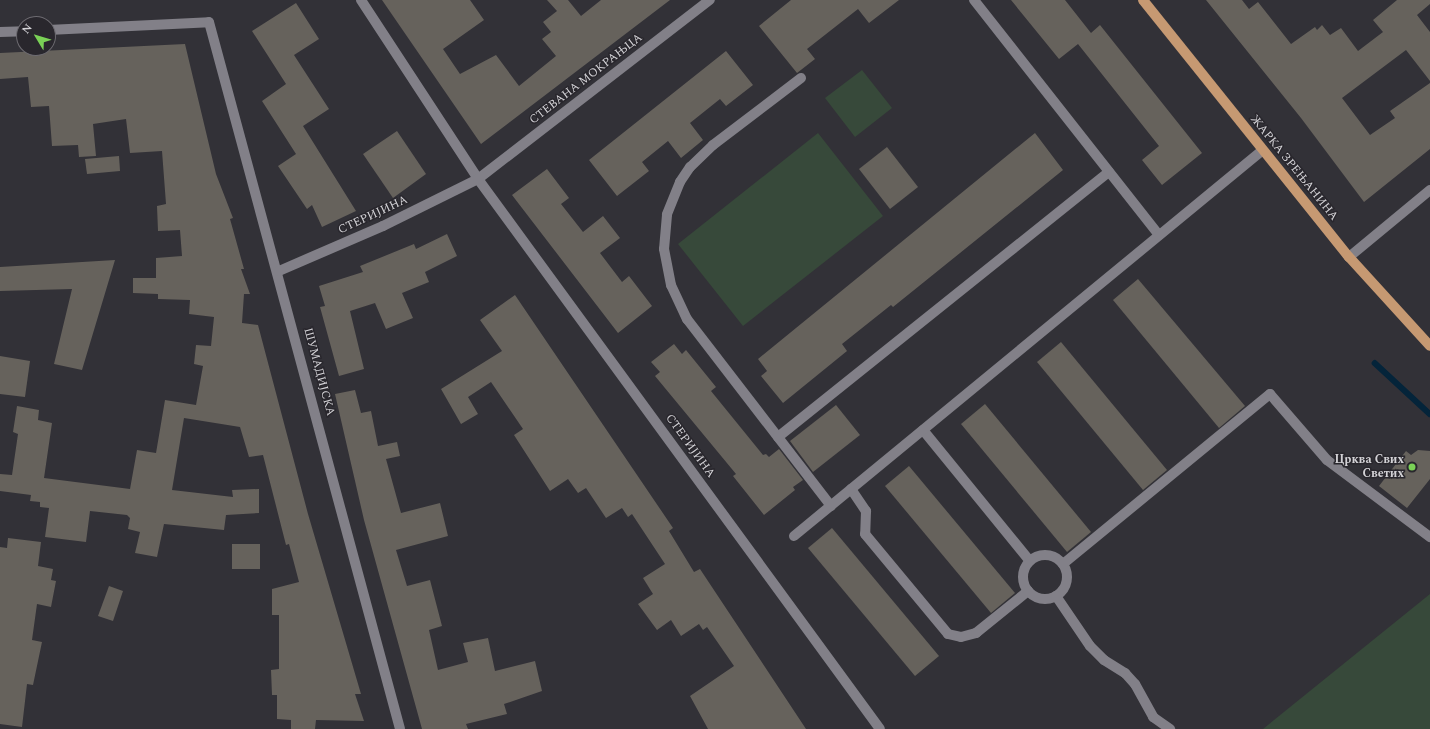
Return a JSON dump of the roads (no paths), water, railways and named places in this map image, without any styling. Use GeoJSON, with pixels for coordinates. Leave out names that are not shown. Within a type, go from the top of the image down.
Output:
{"type":"FeatureCollection","features":[{"type":"Feature","properties":{"kind":"main road","name":"ЖАРКА ЗРЕЊАНИНА"},"geometry":{"type":"LineString","coordinates":[[1143,0],[1348,257],[1430,346]]}},
{"type":"Feature","properties":{"kind":"street","name":"СТЕРИЈИНА"},"geometry":{"type":"LineString","coordinates":[[361,0],[478,179],[880,729]]}},
{"type":"Feature","properties":{"kind":"street","name":"СТЕВАНА МОКРАЊЦА"},"geometry":{"type":"LineString","coordinates":[[478,179],[710,0]]}},
{"type":"Feature","properties":{"kind":"street"},"geometry":{"type":"LineString","coordinates":[[974,0],[1159,235]]}},
{"type":"Feature","properties":{"kind":"street","name":"ШУМАДИЈСКА"},"geometry":{"type":"LineString","coordinates":[[56,30],[209,22],[279,271],[400,729]]}},
{"type":"Feature","properties":{"kind":"street"},"geometry":{"type":"LineString","coordinates":[[0,32],[16,31]]}},
{"type":"Feature","properties":{"kind":"street"},"geometry":{"type":"LineString","coordinates":[[801,78],[697,159],[672,198],[665,232],[666,266],[677,303],[687,320],[831,506]]}},
{"type":"Feature","properties":{"kind":"street"},"geometry":{"type":"LineString","coordinates":[[794,536],[1263,150]]}},
{"type":"Feature","properties":{"kind":"street"},"geometry":{"type":"LineString","coordinates":[[778,437],[1110,172]]}},
{"type":"Feature","properties":{"kind":"street","name":"СТЕРИЈИНА"},"geometry":{"type":"LineString","coordinates":[[279,271],[383,226],[478,179]]}},
{"type":"Feature","properties":{"kind":"street"},"geometry":{"type":"LineString","coordinates":[[1348,257],[1430,190]]}},
{"type":"Feature","properties":{"kind":"street"},"geometry":{"type":"LineString","coordinates":[[1063,564],[1270,394],[1327,460],[1430,536]]}},
{"type":"Feature","properties":{"kind":"street"},"geometry":{"type":"LineString","coordinates":[[923,430],[1030,561]]}},
{"type":"Feature","properties":{"kind":"street"},"geometry":{"type":"LineString","coordinates":[[851,489],[866,511],[865,534],[948,634],[961,637],[976,633],[1028,591]]}},
{"type":"Feature","properties":{"kind":"street"},"geometry":{"type":"LineString","coordinates":[[1051,556],[1063,564],[1067,579],[1056,596],[1042,599],[1028,591],[1023,576],[1030,561],[1036,557],[1051,556]]}},
{"type":"Feature","properties":{"kind":"street"},"geometry":{"type":"LineString","coordinates":[[1056,596],[1090,646],[1104,660],[1125,673],[1134,684],[1153,717],[1170,729]]}},
{"type":"Feature","properties":{"kind":"waterway"},"geometry":{"type":"LineString","coordinates":[[1375,363],[1430,414]]}},
{"type":"Feature","properties":{"kind":"place","name":"Црква Свих Светих"},"geometry":{"type":"Point","coordinates":[1412,467]}}]}
